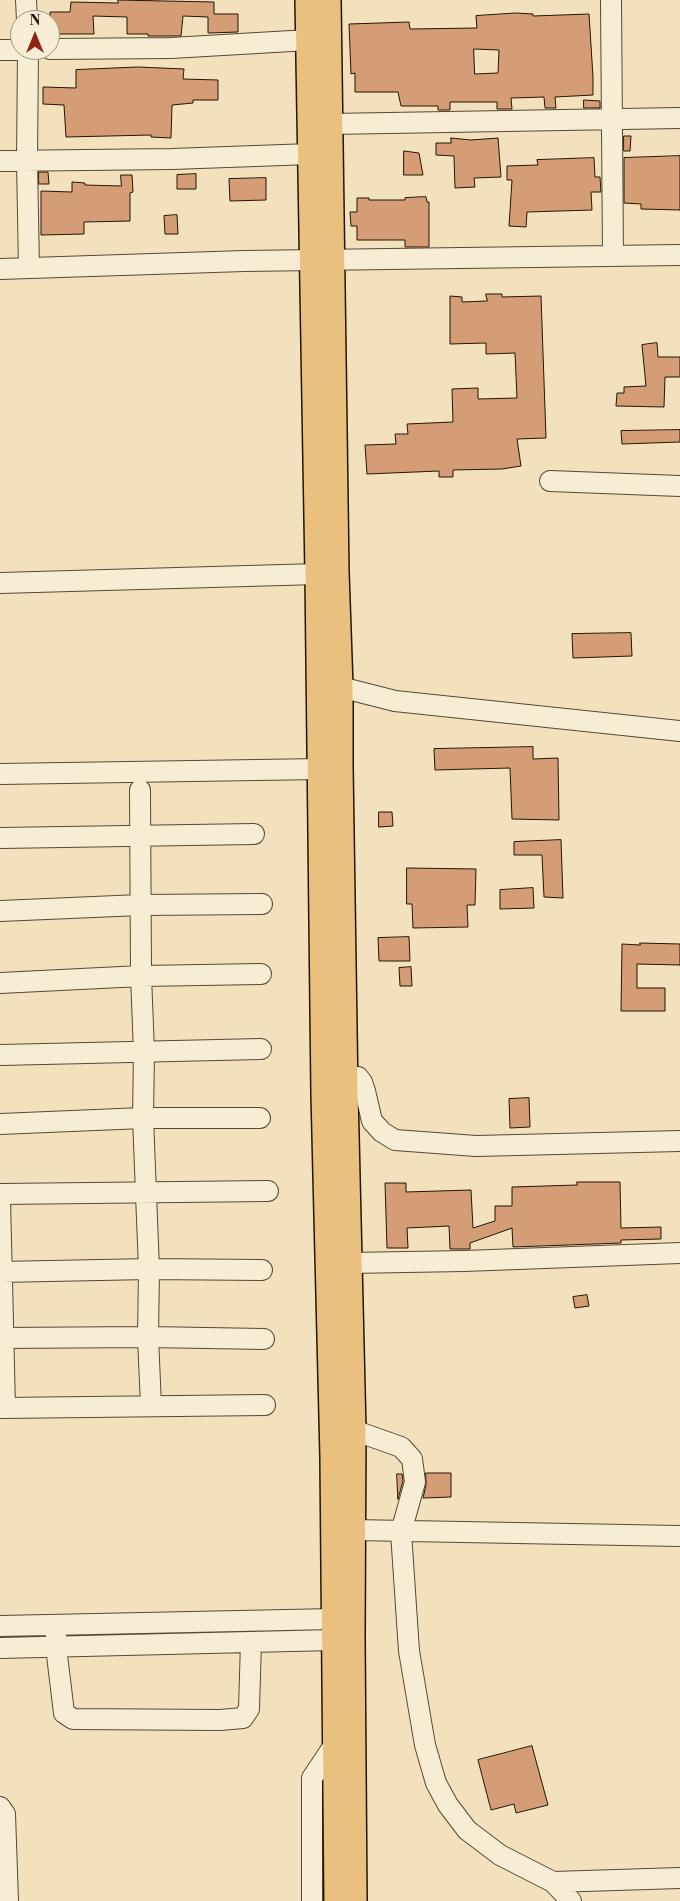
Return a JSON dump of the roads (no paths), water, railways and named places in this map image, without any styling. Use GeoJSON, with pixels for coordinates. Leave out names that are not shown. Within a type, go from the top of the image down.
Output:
{"type":"FeatureCollection","features":[{"type":"Feature","properties":{"kind":"main road"},"geometry":{"type":"LineString","coordinates":[[308,0],[311,154],[322,260],[340,687],[334,1077],[333,1447],[337,1901]]}},
{"type":"Feature","properties":{"kind":"main road"},"geometry":{"type":"LineString","coordinates":[[328,0],[330,124],[322,260],[318,574],[321,769],[334,1077],[349,1262],[353,1430],[354,1901]]}},
{"type":"Feature","properties":{"kind":"street"},"geometry":{"type":"LineString","coordinates":[[611,0],[613,256]]}},
{"type":"Feature","properties":{"kind":"street"},"geometry":{"type":"LineString","coordinates":[[60,49],[171,48],[309,40]]}},
{"type":"Feature","properties":{"kind":"street"},"geometry":{"type":"LineString","coordinates":[[28,60],[29,268]]}},
{"type":"Feature","properties":{"kind":"street"},"geometry":{"type":"LineString","coordinates":[[330,124],[680,118]]}},
{"type":"Feature","properties":{"kind":"street"},"geometry":{"type":"LineString","coordinates":[[0,161],[172,160],[311,154]]}},
{"type":"Feature","properties":{"kind":"street"},"geometry":{"type":"LineString","coordinates":[[0,268],[322,260],[680,255]]}},
{"type":"Feature","properties":{"kind":"street"},"geometry":{"type":"LineString","coordinates":[[550,481],[680,486]]}},
{"type":"Feature","properties":{"kind":"street"},"geometry":{"type":"LineString","coordinates":[[0,583],[318,574]]}},
{"type":"Feature","properties":{"kind":"street"},"geometry":{"type":"LineString","coordinates":[[340,687],[395,701],[680,731]]}},
{"type":"Feature","properties":{"kind":"street"},"geometry":{"type":"LineString","coordinates":[[0,774],[321,769]]}},
{"type":"Feature","properties":{"kind":"street"},"geometry":{"type":"LineString","coordinates":[[140,790],[141,976],[144,1052],[143,1118],[149,1269],[148,1337],[151,1406]]}},
{"type":"Feature","properties":{"kind":"street"},"geometry":{"type":"LineString","coordinates":[[0,838],[254,834]]}},
{"type":"Feature","properties":{"kind":"street"},"geometry":{"type":"LineString","coordinates":[[0,911],[140,905],[262,904]]}},
{"type":"Feature","properties":{"kind":"street"},"geometry":{"type":"LineString","coordinates":[[0,983],[141,976],[261,974]]}},
{"type":"Feature","properties":{"kind":"street"},"geometry":{"type":"LineString","coordinates":[[0,1055],[261,1049]]}},
{"type":"Feature","properties":{"kind":"street"},"geometry":{"type":"LineString","coordinates":[[334,1077],[358,1077],[362,1082],[372,1121],[382,1132],[395,1140],[476,1146],[680,1141]]}},
{"type":"Feature","properties":{"kind":"street"},"geometry":{"type":"LineString","coordinates":[[0,1124],[143,1118],[260,1118]]}},
{"type":"Feature","properties":{"kind":"street"},"geometry":{"type":"LineString","coordinates":[[265,1405],[3,1408],[0,1196],[268,1191]]}},
{"type":"Feature","properties":{"kind":"street"},"geometry":{"type":"LineString","coordinates":[[349,1262],[474,1261],[680,1252]]}},
{"type":"Feature","properties":{"kind":"street"},"geometry":{"type":"LineString","coordinates":[[0,1272],[149,1269],[262,1270]]}},
{"type":"Feature","properties":{"kind":"street"},"geometry":{"type":"LineString","coordinates":[[1,1338],[148,1337],[264,1339]]}},
{"type":"Feature","properties":{"kind":"street"},"geometry":{"type":"LineString","coordinates":[[353,1430],[401,1447],[412,1459],[415,1482],[401,1532],[409,1651],[425,1746],[436,1783],[448,1805],[467,1830],[500,1855],[553,1882],[572,1901]]}},
{"type":"Feature","properties":{"kind":"street"},"geometry":{"type":"LineString","coordinates":[[353,1530],[680,1536]]}},
{"type":"Feature","properties":{"kind":"street"},"geometry":{"type":"LineString","coordinates":[[0,1626],[56,1625],[334,1629]]}},
{"type":"Feature","properties":{"kind":"street"},"geometry":{"type":"LineString","coordinates":[[56,1625],[56,1647],[64,1713],[73,1719],[220,1720],[243,1718],[249,1709],[251,1642]]}},
{"type":"Feature","properties":{"kind":"street"},"geometry":{"type":"LineString","coordinates":[[0,1648],[251,1642],[334,1629]]}},
{"type":"Feature","properties":{"kind":"street"},"geometry":{"type":"LineString","coordinates":[[312,1901],[312,1778],[336,1742]]}},
{"type":"Feature","properties":{"kind":"street"},"geometry":{"type":"LineString","coordinates":[[0,1807],[5,1814],[8,1901]]}},
{"type":"Feature","properties":{"kind":"street"},"geometry":{"type":"LineString","coordinates":[[553,1882],[680,1878]]}}]}
